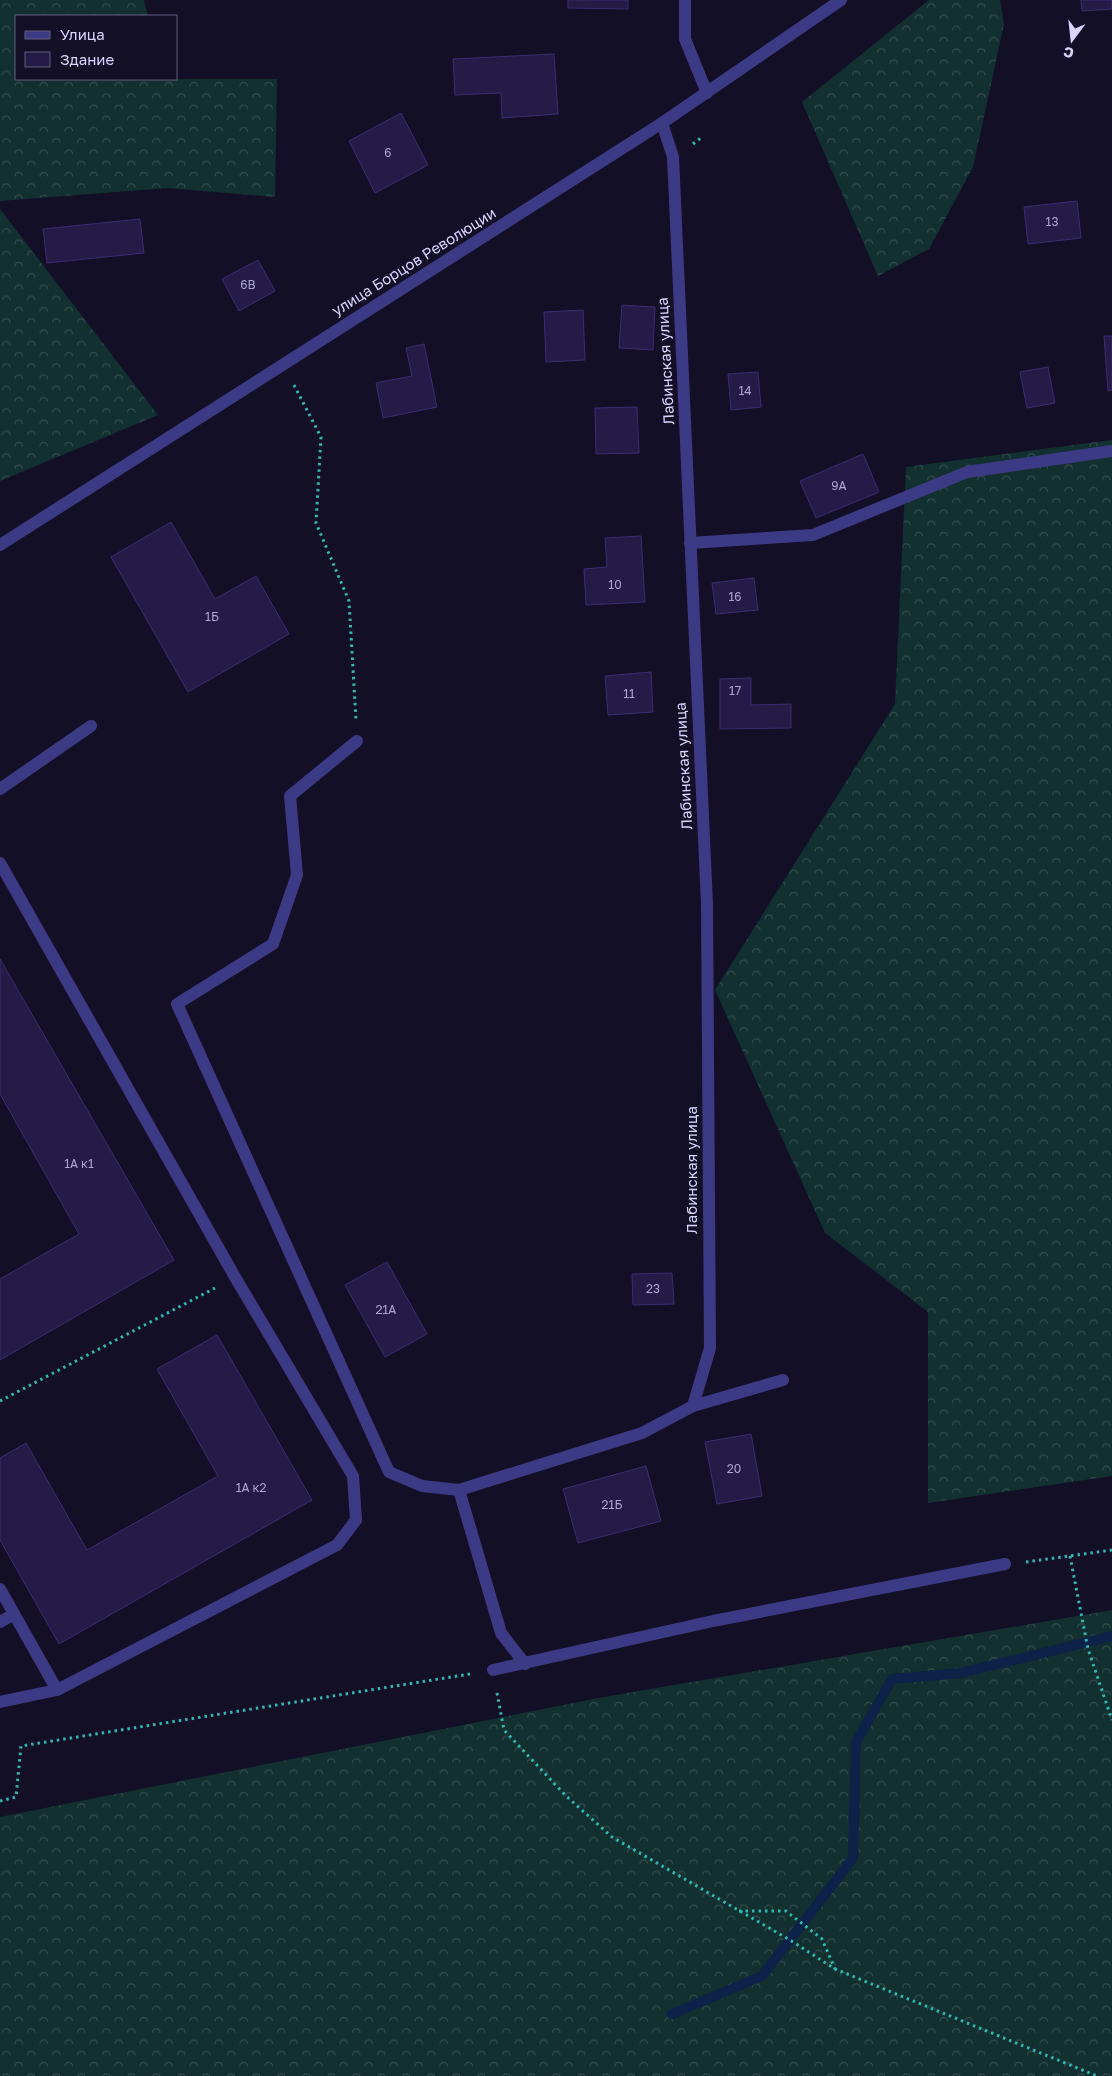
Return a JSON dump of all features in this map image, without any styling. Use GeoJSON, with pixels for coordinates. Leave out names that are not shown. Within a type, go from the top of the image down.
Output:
{"type":"FeatureCollection","features":[{"type":"Feature","properties":{"kind":"street"},"geometry":{"type":"LineString","coordinates":[[685,0],[684,39],[707,93]]}},
{"type":"Feature","properties":{"kind":"street","name":"улица Борцов Революции"},"geometry":{"type":"LineString","coordinates":[[0,545],[662,123],[841,0]]}},
{"type":"Feature","properties":{"kind":"street","name":"Лабинская улица"},"geometry":{"type":"LineString","coordinates":[[662,123],[673,157],[707,904],[710,1348],[693,1406]]}},
{"type":"Feature","properties":{"kind":"street"},"geometry":{"type":"LineString","coordinates":[[690,543],[813,535],[968,472],[1112,451]]}},
{"type":"Feature","properties":{"kind":"street"},"geometry":{"type":"LineString","coordinates":[[0,790],[92,726]]}},
{"type":"Feature","properties":{"kind":"street"},"geometry":{"type":"LineString","coordinates":[[357,740],[290,796],[297,875],[273,944],[177,1004],[389,1472],[422,1486],[459,1490],[642,1433],[693,1406],[783,1380]]}},
{"type":"Feature","properties":{"kind":"street"},"geometry":{"type":"LineString","coordinates":[[0,863],[235,1277],[352,1476],[356,1520],[336,1545],[57,1690],[0,1702]]}},
{"type":"Feature","properties":{"kind":"street"},"geometry":{"type":"LineString","coordinates":[[459,1490],[501,1634],[525,1664]]}},
{"type":"Feature","properties":{"kind":"street"},"geometry":{"type":"LineString","coordinates":[[493,1670],[712,1621],[1006,1564]]}},
{"type":"Feature","properties":{"kind":"street"},"geometry":{"type":"LineString","coordinates":[[0,1589],[57,1690]]}},
{"type":"Feature","properties":{"kind":"street"},"geometry":{"type":"LineString","coordinates":[[0,1622],[14,1614]]}},
{"type":"Feature","properties":{"kind":"path"},"geometry":{"type":"LineString","coordinates":[[284,364],[321,437],[316,523],[349,601],[357,740]]}},
{"type":"Feature","properties":{"kind":"path"},"geometry":{"type":"LineString","coordinates":[[0,1401],[235,1277]]}},
{"type":"Feature","properties":{"kind":"path"},"geometry":{"type":"LineString","coordinates":[[1006,1564],[1112,1550]]}},
{"type":"Feature","properties":{"kind":"path"},"geometry":{"type":"LineString","coordinates":[[1070,1556],[1088,1649],[1112,1720]]}},
{"type":"Feature","properties":{"kind":"path"},"geometry":{"type":"LineString","coordinates":[[0,1801],[16,1797],[21,1746],[493,1670],[504,1730],[566,1796],[612,1837],[790,1940],[835,1969],[1097,2076]]}},
{"type":"Feature","properties":{"kind":"path"},"geometry":{"type":"LineString","coordinates":[[738,1911],[786,1911],[822,1939],[835,1969]]}},
{"type":"Feature","properties":{"kind":"green space"},"geometry":{"type":"Polygon","coordinates":[[[0,0],[144,0],[148,15],[15,15],[15,80],[277,79],[275,197],[168,188],[0,201],[0,0]]]}},
{"type":"Feature","properties":{"kind":"green space"},"geometry":{"type":"Polygon","coordinates":[[[929,0],[1000,0],[1004,24],[973,167],[929,249],[878,276],[802,102],[929,0]]]}},
{"type":"Feature","properties":{"kind":"green space"},"geometry":{"type":"Polygon","coordinates":[[[0,209],[158,415],[0,481],[0,209]]]}},
{"type":"Feature","properties":{"kind":"green space"},"geometry":{"type":"Polygon","coordinates":[[[1112,440],[1112,1476],[928,1503],[928,1312],[825,1233],[715,990],[895,704],[906,467],[1112,440]]]}},
{"type":"Feature","properties":{"kind":"green space"},"geometry":{"type":"Polygon","coordinates":[[[1112,1610],[1112,2076],[0,2076],[0,1817],[604,1697],[1112,1610]]]}},
{"type":"Feature","properties":{"kind":"building"},"geometry":{"type":"Polygon","coordinates":[[[568,0],[628,0],[628,9],[568,8],[568,0]]]}},
{"type":"Feature","properties":{"kind":"building"},"geometry":{"type":"Polygon","coordinates":[[[1081,0],[1112,0],[1112,9],[1082,11],[1081,0]]]}},
{"type":"Feature","properties":{"kind":"building"},"geometry":{"type":"Polygon","coordinates":[[[554,54],[558,114],[502,118],[501,93],[455,95],[453,59],[554,54]]]}},
{"type":"Feature","properties":{"kind":"building"},"geometry":{"type":"Polygon","coordinates":[[[401,113],[428,165],[375,193],[349,141],[401,113]]]}},
{"type":"Feature","properties":{"kind":"building"},"geometry":{"type":"Polygon","coordinates":[[[1077,201],[1081,238],[1028,244],[1024,207],[1077,201]]]}},
{"type":"Feature","properties":{"kind":"building"},"geometry":{"type":"Polygon","coordinates":[[[140,219],[144,253],[47,263],[43,229],[140,219]]]}},
{"type":"Feature","properties":{"kind":"building"},"geometry":{"type":"Polygon","coordinates":[[[258,260],[275,291],[239,311],[222,279],[258,260]]]}},
{"type":"Feature","properties":{"kind":"building"},"geometry":{"type":"Polygon","coordinates":[[[622,305],[655,307],[653,350],[619,348],[622,305]]]}},
{"type":"Feature","properties":{"kind":"building"},"geometry":{"type":"Polygon","coordinates":[[[583,310],[585,360],[546,362],[544,312],[583,310]]]}},
{"type":"Feature","properties":{"kind":"building"},"geometry":{"type":"Polygon","coordinates":[[[1104,336],[1112,336],[1112,390],[1108,391],[1104,336]]]}},
{"type":"Feature","properties":{"kind":"building"},"geometry":{"type":"Polygon","coordinates":[[[424,344],[437,407],[383,418],[376,383],[412,376],[406,348],[424,344]]]}},
{"type":"Feature","properties":{"kind":"building"},"geometry":{"type":"Polygon","coordinates":[[[1048,367],[1055,403],[1027,408],[1020,372],[1048,367]]]}},
{"type":"Feature","properties":{"kind":"building"},"geometry":{"type":"Polygon","coordinates":[[[758,372],[761,407],[731,410],[728,374],[758,372]]]}},
{"type":"Feature","properties":{"kind":"building"},"geometry":{"type":"Polygon","coordinates":[[[637,407],[639,453],[596,454],[595,408],[637,407]]]}},
{"type":"Feature","properties":{"kind":"building"},"geometry":{"type":"Polygon","coordinates":[[[863,454],[879,492],[816,518],[800,481],[863,454]]]}},
{"type":"Feature","properties":{"kind":"building"},"geometry":{"type":"Polygon","coordinates":[[[171,522],[215,599],[256,576],[289,634],[188,692],[111,557],[171,522]]]}},
{"type":"Feature","properties":{"kind":"building"},"geometry":{"type":"Polygon","coordinates":[[[641,536],[645,602],[586,605],[584,569],[607,567],[605,538],[641,536]]]}},
{"type":"Feature","properties":{"kind":"building"},"geometry":{"type":"Polygon","coordinates":[[[754,578],[758,610],[716,614],[712,583],[754,578]]]}},
{"type":"Feature","properties":{"kind":"building"},"geometry":{"type":"Polygon","coordinates":[[[651,672],[653,712],[608,715],[605,676],[651,672]]]}},
{"type":"Feature","properties":{"kind":"building"},"geometry":{"type":"Polygon","coordinates":[[[751,678],[751,705],[791,704],[791,728],[720,729],[720,679],[751,678]]]}},
{"type":"Feature","properties":{"kind":"building"},"geometry":{"type":"Polygon","coordinates":[[[0,959],[174,1260],[0,1360],[0,1279],[79,1234],[0,1094],[0,959]]]}},
{"type":"Feature","properties":{"kind":"building"},"geometry":{"type":"Polygon","coordinates":[[[387,1262],[427,1334],[385,1357],[345,1285],[387,1262]]]}},
{"type":"Feature","properties":{"kind":"building"},"geometry":{"type":"Polygon","coordinates":[[[672,1273],[674,1304],[633,1305],[632,1274],[672,1273]]]}},
{"type":"Feature","properties":{"kind":"building"},"geometry":{"type":"Polygon","coordinates":[[[217,1335],[312,1500],[59,1644],[0,1540],[0,1458],[26,1443],[87,1550],[218,1476],[157,1369],[217,1335]]]}},
{"type":"Feature","properties":{"kind":"building"},"geometry":{"type":"Polygon","coordinates":[[[751,1434],[762,1496],[717,1504],[705,1442],[751,1434]]]}},
{"type":"Feature","properties":{"kind":"building"},"geometry":{"type":"Polygon","coordinates":[[[646,1466],[661,1521],[578,1543],[563,1489],[646,1466]]]}},
{"type":"Feature","properties":{"kind":"waterway"},"geometry":{"type":"LineString","coordinates":[[672,2014],[762,1976],[853,1858],[856,1742],[892,1679],[961,1673],[1112,1636]]}}]}
